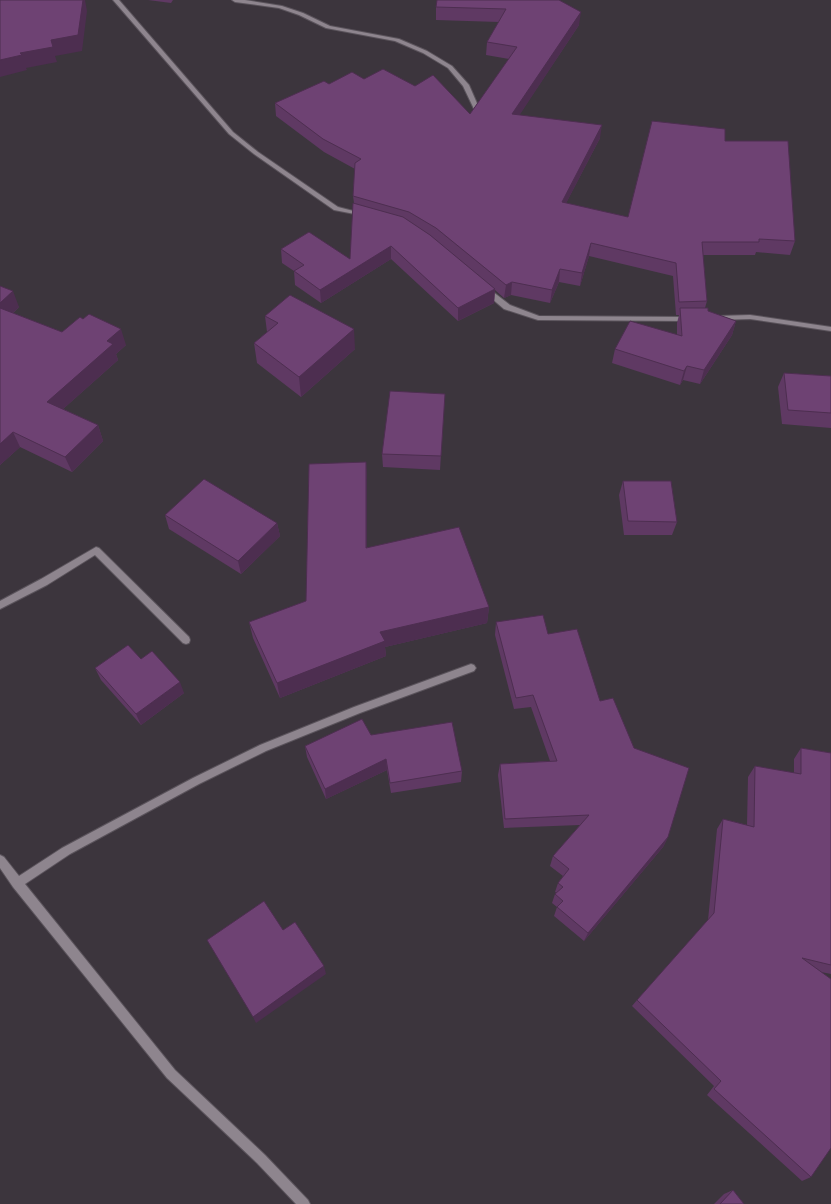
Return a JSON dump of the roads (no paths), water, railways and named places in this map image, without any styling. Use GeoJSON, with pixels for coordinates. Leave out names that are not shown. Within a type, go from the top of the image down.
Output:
{"type":"FeatureCollection","features":[{"type":"Feature","properties":{"kind":"street"},"geometry":{"type":"LineString","coordinates":[[116,0],[231,133],[256,153],[336,209],[370,216]]}},
{"type":"Feature","properties":{"kind":"street"},"geometry":{"type":"LineString","coordinates":[[235,0],[280,7],[301,14],[328,27],[397,40],[425,52],[450,67],[466,85],[476,108]]}},
{"type":"Feature","properties":{"kind":"street"},"geometry":{"type":"LineString","coordinates":[[477,282],[507,307],[538,318],[702,318]]}},
{"type":"Feature","properties":{"kind":"street"},"geometry":{"type":"LineString","coordinates":[[712,318],[750,317],[831,329]]}},
{"type":"Feature","properties":{"kind":"street"},"geometry":{"type":"LineString","coordinates":[[0,605],[44,582],[96,550],[186,640]]}},
{"type":"Feature","properties":{"kind":"street"},"geometry":{"type":"LineString","coordinates":[[17,883],[66,851],[196,780],[263,748],[357,710],[471,668]]}},
{"type":"Feature","properties":{"kind":"street"},"geometry":{"type":"LineString","coordinates":[[0,860],[171,1074],[262,1159],[304,1204]]}}]}
